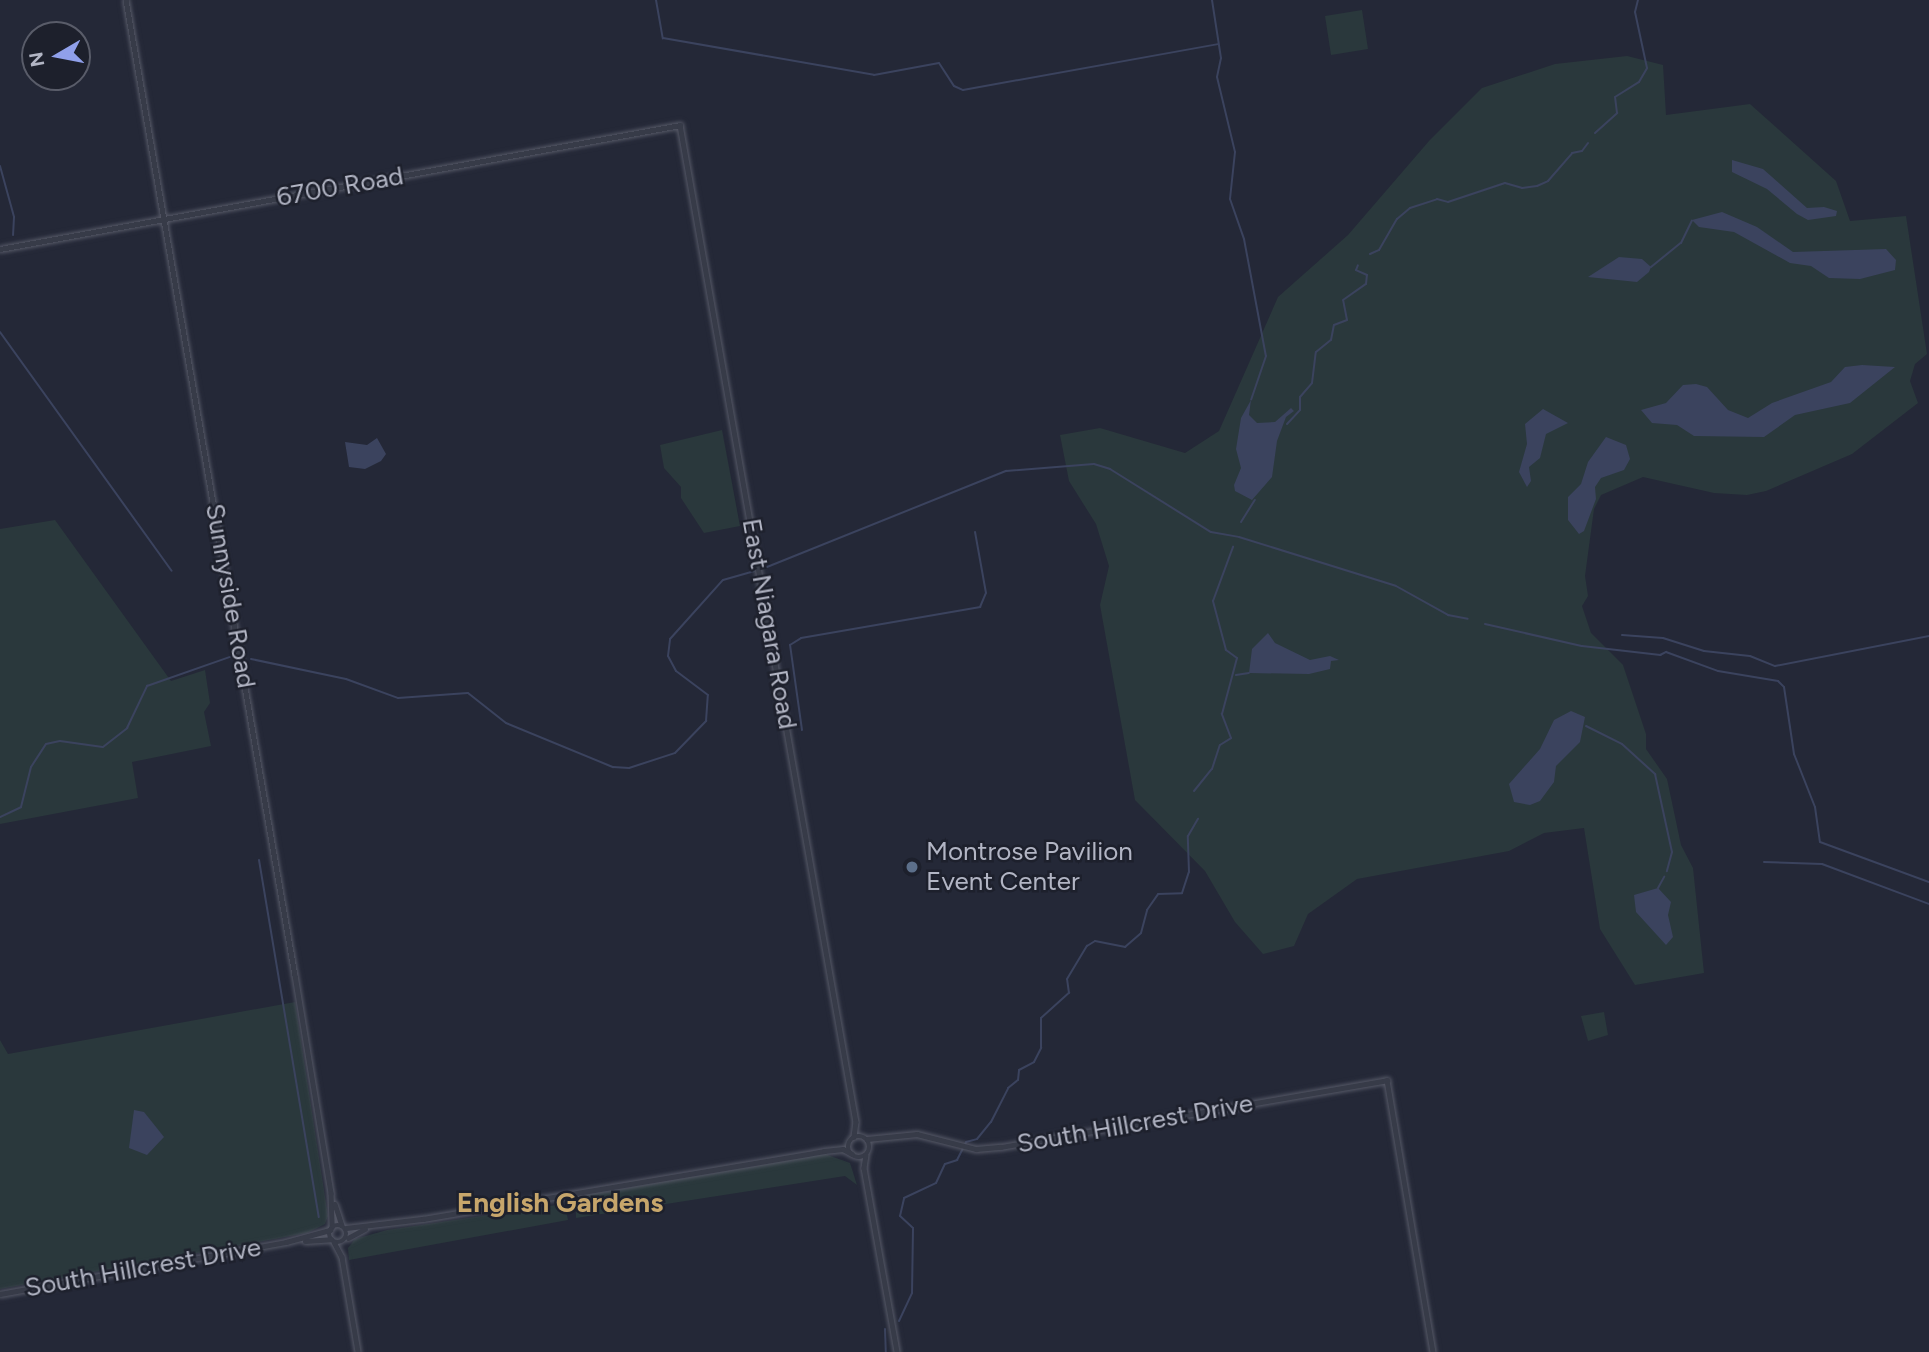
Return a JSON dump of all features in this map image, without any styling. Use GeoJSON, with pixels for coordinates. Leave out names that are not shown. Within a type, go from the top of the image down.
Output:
{"type":"FeatureCollection","features":[{"type":"Feature","properties":{"kind":"street","name":"Sunnyside Road"},"geometry":{"type":"LineString","coordinates":[[126,0],[331,1193],[333,1241]]}},
{"type":"Feature","properties":{"kind":"street","name":"6700 Road"},"geometry":{"type":"LineString","coordinates":[[0,249],[680,125]]}},
{"type":"Feature","properties":{"kind":"street","name":"East Niagara Road"},"geometry":{"type":"LineString","coordinates":[[680,125],[856,1122],[852,1155]]}},
{"type":"Feature","properties":{"kind":"street","name":"South Hillcrest Drive"},"geometry":{"type":"LineString","coordinates":[[853,1138],[885,1140],[916,1134],[964,1145],[1001,1147],[1387,1080],[1433,1352]]}},
{"type":"Feature","properties":{"kind":"street","name":"East Niagara Road"},"geometry":{"type":"LineString","coordinates":[[856,1122],[866,1138],[868,1153]]}},
{"type":"Feature","properties":{"kind":"street"},"geometry":{"type":"LineString","coordinates":[[824,1151],[853,1138]]}},
{"type":"Feature","properties":{"kind":"street","name":"South Hillcrest Drive"},"geometry":{"type":"LineString","coordinates":[[868,1153],[885,1140]]}},
{"type":"Feature","properties":{"kind":"street"},"geometry":{"type":"LineString","coordinates":[[286,1242],[331,1228],[369,1228],[824,1151],[843,1149],[852,1155],[866,1178]]}},
{"type":"Feature","properties":{"kind":"street"},"geometry":{"type":"LineString","coordinates":[[852,1155],[868,1153],[866,1178],[897,1352]]}},
{"type":"Feature","properties":{"kind":"street","name":"Sunnyside Road"},"geometry":{"type":"LineString","coordinates":[[331,1193],[346,1239]]}},
{"type":"Feature","properties":{"kind":"street"},"geometry":{"type":"LineString","coordinates":[[286,1242],[346,1239],[369,1228]]}},
{"type":"Feature","properties":{"kind":"street"},"geometry":{"type":"LineString","coordinates":[[341,1257],[346,1239]]}},
{"type":"Feature","properties":{"kind":"street"},"geometry":{"type":"LineString","coordinates":[[333,1241],[341,1257],[358,1352]]}},
{"type":"Feature","properties":{"kind":"street","name":"South Hillcrest Drive"},"geometry":{"type":"LineString","coordinates":[[0,1294],[286,1242]]}},
{"type":"Feature","properties":{"kind":"shaded area"},"geometry":{"type":"Polygon","coordinates":[[[1362,10],[1368,49],[1331,55],[1325,16],[1362,10]]]}},
{"type":"Feature","properties":{"kind":"shaded area"},"geometry":{"type":"Polygon","coordinates":[[[1627,56],[1663,65],[1666,115],[1750,104],[1836,181],[1850,221],[1906,216],[1927,354],[1915,364],[1910,381],[1918,403],[1852,454],[1766,491],[1747,495],[1714,493],[1643,477],[1601,495],[1594,509],[1585,576],[1588,596],[1582,606],[1591,633],[1623,665],[1646,734],[1646,749],[1667,779],[1681,845],[1693,868],[1704,973],[1635,985],[1600,929],[1584,828],[1544,833],[1509,851],[1357,879],[1308,914],[1294,946],[1263,954],[1235,922],[1205,871],[1135,800],[1100,605],[1109,566],[1096,524],[1069,481],[1060,435],[1100,428],[1185,453],[1219,431],[1278,297],[1348,235],[1429,141],[1482,88],[1555,64],[1627,56]]]}},
{"type":"Feature","properties":{"kind":"shaded area"},"geometry":{"type":"Polygon","coordinates":[[[722,430],[740,526],[704,533],[681,498],[681,487],[664,468],[660,445],[722,430]]]}},
{"type":"Feature","properties":{"kind":"shaded area"},"geometry":{"type":"Polygon","coordinates":[[[55,520],[171,681],[205,670],[210,703],[204,712],[211,746],[132,762],[138,798],[0,824],[0,529],[55,520]]]}},
{"type":"Feature","properties":{"kind":"shaded area"},"geometry":{"type":"Polygon","coordinates":[[[295,1002],[328,1216],[325,1224],[307,1233],[0,1289],[0,1040],[8,1054],[295,1002]]]}},
{"type":"Feature","properties":{"kind":"shaded area"},"geometry":{"type":"Polygon","coordinates":[[[1604,1012],[1608,1035],[1588,1041],[1581,1016],[1604,1012]]]}},
{"type":"Feature","properties":{"kind":"shaded area"},"geometry":{"type":"Polygon","coordinates":[[[825,1154],[850,1163],[857,1185],[845,1176],[576,1218],[576,1197],[825,1154]]]}},
{"type":"Feature","properties":{"kind":"shaded area"},"geometry":{"type":"Polygon","coordinates":[[[556,1205],[565,1206],[568,1220],[349,1260],[348,1248],[355,1239],[387,1230],[556,1205]]]}},
{"type":"Feature","properties":{"kind":"water"},"geometry":{"type":"Polygon","coordinates":[[[1732,160],[1763,169],[1807,208],[1824,207],[1837,211],[1836,216],[1808,220],[1767,189],[1732,172],[1732,160]]]}},
{"type":"Feature","properties":{"kind":"water"},"geometry":{"type":"Polygon","coordinates":[[[1722,212],[1757,227],[1793,252],[1886,249],[1896,260],[1895,270],[1860,279],[1829,278],[1811,266],[1790,263],[1734,232],[1699,227],[1692,220],[1722,212]]]}},
{"type":"Feature","properties":{"kind":"water"},"geometry":{"type":"Polygon","coordinates":[[[1619,257],[1642,259],[1651,267],[1649,272],[1637,282],[1588,277],[1619,257]]]}},
{"type":"Feature","properties":{"kind":"water"},"geometry":{"type":"Polygon","coordinates":[[[1845,367],[1895,367],[1850,403],[1795,415],[1764,437],[1694,436],[1677,425],[1652,423],[1641,410],[1666,403],[1683,385],[1696,384],[1707,387],[1728,410],[1748,418],[1772,403],[1831,382],[1845,367]]]}},
{"type":"Feature","properties":{"kind":"water"},"geometry":{"type":"Polygon","coordinates":[[[1251,400],[1249,415],[1257,423],[1275,422],[1291,408],[1294,411],[1286,417],[1277,441],[1272,477],[1252,500],[1235,491],[1234,485],[1241,468],[1236,449],[1241,418],[1251,400]]]}},
{"type":"Feature","properties":{"kind":"water"},"geometry":{"type":"Polygon","coordinates":[[[1543,409],[1568,423],[1546,434],[1540,458],[1529,467],[1531,481],[1527,487],[1519,472],[1527,444],[1525,424],[1543,409]]]}},
{"type":"Feature","properties":{"kind":"water"},"geometry":{"type":"Polygon","coordinates":[[[1606,437],[1626,445],[1630,459],[1624,470],[1601,478],[1595,487],[1596,499],[1584,531],[1579,534],[1568,520],[1568,497],[1581,484],[1588,462],[1606,437]]]}},
{"type":"Feature","properties":{"kind":"water"},"geometry":{"type":"Polygon","coordinates":[[[377,438],[386,454],[381,461],[365,469],[349,467],[345,442],[367,445],[377,438]]]}},
{"type":"Feature","properties":{"kind":"water"},"geometry":{"type":"Polygon","coordinates":[[[1268,633],[1275,643],[1310,660],[1330,656],[1339,660],[1331,661],[1330,669],[1309,674],[1249,673],[1252,649],[1268,633]]]}},
{"type":"Feature","properties":{"kind":"water"},"geometry":{"type":"Polygon","coordinates":[[[1571,711],[1585,717],[1580,742],[1556,766],[1554,782],[1540,801],[1530,805],[1514,802],[1509,784],[1540,749],[1554,720],[1571,711]]]}},
{"type":"Feature","properties":{"kind":"water"},"geometry":{"type":"Polygon","coordinates":[[[1658,888],[1671,902],[1668,915],[1673,937],[1666,945],[1636,912],[1634,895],[1658,888]]]}},
{"type":"Feature","properties":{"kind":"water"},"geometry":{"type":"Polygon","coordinates":[[[134,1110],[144,1112],[164,1137],[147,1155],[129,1148],[134,1110]]]}},
{"type":"Feature","properties":{"kind":"waterway"},"geometry":{"type":"LineString","coordinates":[[656,0],[663,38],[874,75],[939,63],[954,86],[963,90],[1218,44]]}},
{"type":"Feature","properties":{"kind":"waterway"},"geometry":{"type":"LineString","coordinates":[[1212,0],[1221,58],[1217,77],[1235,152],[1230,199],[1244,239],[1266,356],[1251,400]]}},
{"type":"Feature","properties":{"kind":"waterway"},"geometry":{"type":"LineString","coordinates":[[1595,133],[1617,113],[1615,97],[1639,82],[1647,68],[1635,12],[1638,0]]}},
{"type":"Feature","properties":{"kind":"waterway"},"geometry":{"type":"LineString","coordinates":[[1370,254],[1379,250],[1397,219],[1410,208],[1437,199],[1448,202],[1505,183],[1522,188],[1537,186],[1548,181],[1572,153],[1582,151],[1588,143]]}},
{"type":"Feature","properties":{"kind":"waterway"},"geometry":{"type":"LineString","coordinates":[[0,166],[14,217],[13,235]]}},
{"type":"Feature","properties":{"kind":"waterway"},"geometry":{"type":"LineString","coordinates":[[1651,267],[1681,243],[1692,220]]}},
{"type":"Feature","properties":{"kind":"waterway"},"geometry":{"type":"LineString","coordinates":[[1287,424],[1300,410],[1300,397],[1312,383],[1316,352],[1331,340],[1334,325],[1347,320],[1343,300],[1366,284],[1367,275],[1356,270],[1358,265]]}},
{"type":"Feature","properties":{"kind":"waterway"},"geometry":{"type":"LineString","coordinates":[[0,332],[172,571]]}},
{"type":"Feature","properties":{"kind":"waterway"},"geometry":{"type":"LineString","coordinates":[[767,567],[1006,471],[1094,464],[1110,469],[1211,532],[1239,537],[1396,586],[1448,615],[1468,619]]}},
{"type":"Feature","properties":{"kind":"waterway"},"geometry":{"type":"LineString","coordinates":[[1241,522],[1255,500]]}},
{"type":"Feature","properties":{"kind":"waterway"},"geometry":{"type":"LineString","coordinates":[[802,730],[790,645],[801,638],[980,607],[986,593],[975,532]]}},
{"type":"Feature","properties":{"kind":"waterway"},"geometry":{"type":"LineString","coordinates":[[1194,791],[1212,769],[1220,745],[1231,738],[1222,714],[1237,658],[1226,650],[1213,601],[1233,547]]}},
{"type":"Feature","properties":{"kind":"waterway"},"geometry":{"type":"LineString","coordinates":[[251,659],[346,679],[398,698],[468,693],[506,723],[613,767],[629,768],[675,753],[706,721],[708,695],[676,671],[668,656],[670,639],[723,580],[754,571]]}},
{"type":"Feature","properties":{"kind":"waterway"},"geometry":{"type":"LineString","coordinates":[[1485,624],[1582,646],[1660,655],[1666,652],[1718,671],[1778,681],[1784,687],[1794,754],[1815,807],[1820,842],[1929,882]]}},
{"type":"Feature","properties":{"kind":"waterway"},"geometry":{"type":"LineString","coordinates":[[1622,635],[1663,638],[1704,651],[1750,656],[1775,666],[1929,636]]}},
{"type":"Feature","properties":{"kind":"waterway"},"geometry":{"type":"LineString","coordinates":[[0,817],[21,807],[31,767],[46,744],[60,741],[103,747],[127,728],[147,686],[230,657]]}},
{"type":"Feature","properties":{"kind":"waterway"},"geometry":{"type":"LineString","coordinates":[[1236,675],[1249,673]]}},
{"type":"Feature","properties":{"kind":"waterway"},"geometry":{"type":"LineString","coordinates":[[1586,726],[1622,744],[1655,774],[1672,852],[1667,871]]}},
{"type":"Feature","properties":{"kind":"waterway"},"geometry":{"type":"LineString","coordinates":[[899,1321],[912,1293],[913,1228],[900,1216],[904,1198],[936,1183],[945,1164],[957,1160],[966,1142],[977,1139],[991,1122],[1008,1088],[1018,1080],[1019,1070],[1034,1062],[1041,1048],[1041,1018],[1069,993],[1067,979],[1087,946],[1095,941],[1125,947],[1141,933],[1147,910],[1158,894],[1182,893],[1189,872],[1188,836],[1198,819]]}},
{"type":"Feature","properties":{"kind":"waterway"},"geometry":{"type":"LineString","coordinates":[[259,860],[319,1217]]}},
{"type":"Feature","properties":{"kind":"waterway"},"geometry":{"type":"LineString","coordinates":[[1764,862],[1822,864],[1929,904]]}},
{"type":"Feature","properties":{"kind":"waterway"},"geometry":{"type":"LineString","coordinates":[[1658,888],[1664,877]]}},
{"type":"Feature","properties":{"kind":"waterway"},"geometry":{"type":"LineString","coordinates":[[885,1329],[886,1352]]}},
{"type":"Feature","properties":{"kind":"place","name":"Montrose Pavilion Event Center"},"geometry":{"type":"Point","coordinates":[912,867]}},
{"type":"Feature","properties":{"kind":"district","name":"English Gardens"},"geometry":{"type":"Point","coordinates":[560,1202]}}]}
